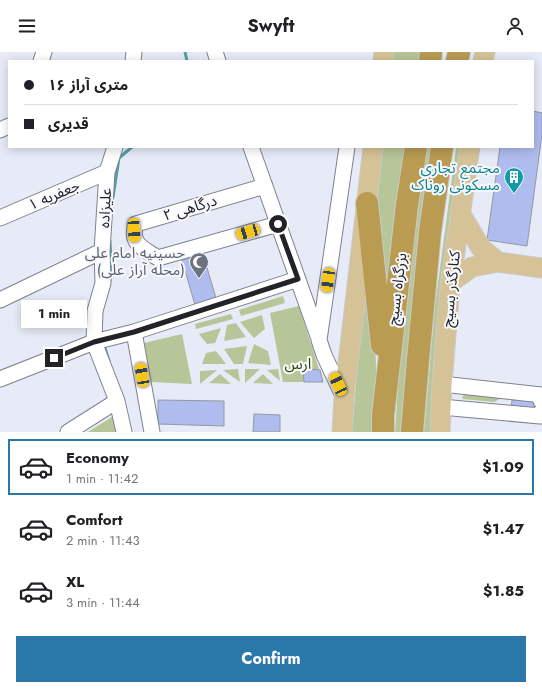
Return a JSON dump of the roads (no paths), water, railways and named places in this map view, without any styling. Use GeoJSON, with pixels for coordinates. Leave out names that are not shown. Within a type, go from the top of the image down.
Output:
{"type":"FeatureCollection","features":[{"type":"Feature","properties":{"kind":"highway","name":"بزرگراه بسیج"},"geometry":{"type":"LineString","coordinates":[[383,432],[386,386],[407,205],[416,148]]}},
{"type":"Feature","properties":{"kind":"highway","name":"بزرگراه بسیج"},"geometry":{"type":"LineString","coordinates":[[412,432],[430,232],[442,153]]}},
{"type":"Feature","properties":{"kind":"highway"},"geometry":{"type":"LineString","coordinates":[[367,203],[386,386]]}},
{"type":"Feature","properties":{"kind":"main road"},"geometry":{"type":"LineString","coordinates":[[342,432],[344,398],[367,203],[372,148]]}},
{"type":"Feature","properties":{"kind":"main road","name":"کنارگذر بسیج"},"geometry":{"type":"LineString","coordinates":[[440,432],[442,384],[451,282],[470,148]]}},
{"type":"Feature","properties":{"kind":"main road"},"geometry":{"type":"LineString","coordinates":[[460,213],[481,248],[498,262]]}},
{"type":"Feature","properties":{"kind":"main road"},"geometry":{"type":"LineString","coordinates":[[451,282],[472,267],[498,262],[542,268]]}},
{"type":"Feature","properties":{"kind":"street","name":"علیزاده"},"geometry":{"type":"LineString","coordinates":[[115,148],[107,172],[102,251],[103,283],[95,311],[94,342],[117,401],[124,432]]}},
{"type":"Feature","properties":{"kind":"street"},"geometry":{"type":"LineString","coordinates":[[251,148],[324,355],[344,398]]}},
{"type":"Feature","properties":{"kind":"street"},"geometry":{"type":"LineString","coordinates":[[319,340],[347,148]]}},
{"type":"Feature","properties":{"kind":"street","name":"جعفریه ۱"},"geometry":{"type":"LineString","coordinates":[[0,218],[107,172]]}},
{"type":"Feature","properties":{"kind":"street","name":"درگاهی ۲"},"geometry":{"type":"LineString","coordinates":[[265,186],[136,224],[134,239],[139,245],[158,258],[278,224]]}},
{"type":"Feature","properties":{"kind":"street"},"geometry":{"type":"LineString","coordinates":[[0,300],[102,251]]}},
{"type":"Feature","properties":{"kind":"street"},"geometry":{"type":"LineString","coordinates":[[0,379],[94,342],[134,332],[298,279]]}},
{"type":"Feature","properties":{"kind":"street"},"geometry":{"type":"LineString","coordinates":[[134,332],[152,432]]}},
{"type":"Feature","properties":{"kind":"street"},"geometry":{"type":"LineString","coordinates":[[441,407],[540,416],[542,395],[442,384]]}},
{"type":"Feature","properties":{"kind":"street"},"geometry":{"type":"LineString","coordinates":[[68,432],[117,401]]}},
{"type":"Feature","properties":{"kind":"waterway"},"geometry":{"type":"LineString","coordinates":[[185,52],[187,60]]}},
{"type":"Feature","properties":{"kind":"waterway"},"geometry":{"type":"LineString","coordinates":[[113,197],[119,158],[131,148]]}},
{"type":"Feature","properties":{"kind":"waterway"},"geometry":{"type":"LineString","coordinates":[[109,284],[112,267],[110,241]]}},
{"type":"Feature","properties":{"kind":"waterway"},"geometry":{"type":"LineString","coordinates":[[104,345],[109,361]]}},
{"type":"Feature","properties":{"kind":"place","name":"مجتمع تجاری مسکونی روناک"},"geometry":{"type":"Point","coordinates":[514,194]}},
{"type":"Feature","properties":{"kind":"place","name":"حسینیه امام علی (محله آراز علی)"},"geometry":{"type":"Point","coordinates":[199,279]}},
{"type":"Feature","properties":{"kind":"park label","name":"ارس"},"geometry":{"type":"Point","coordinates":[298,364]}}]}
